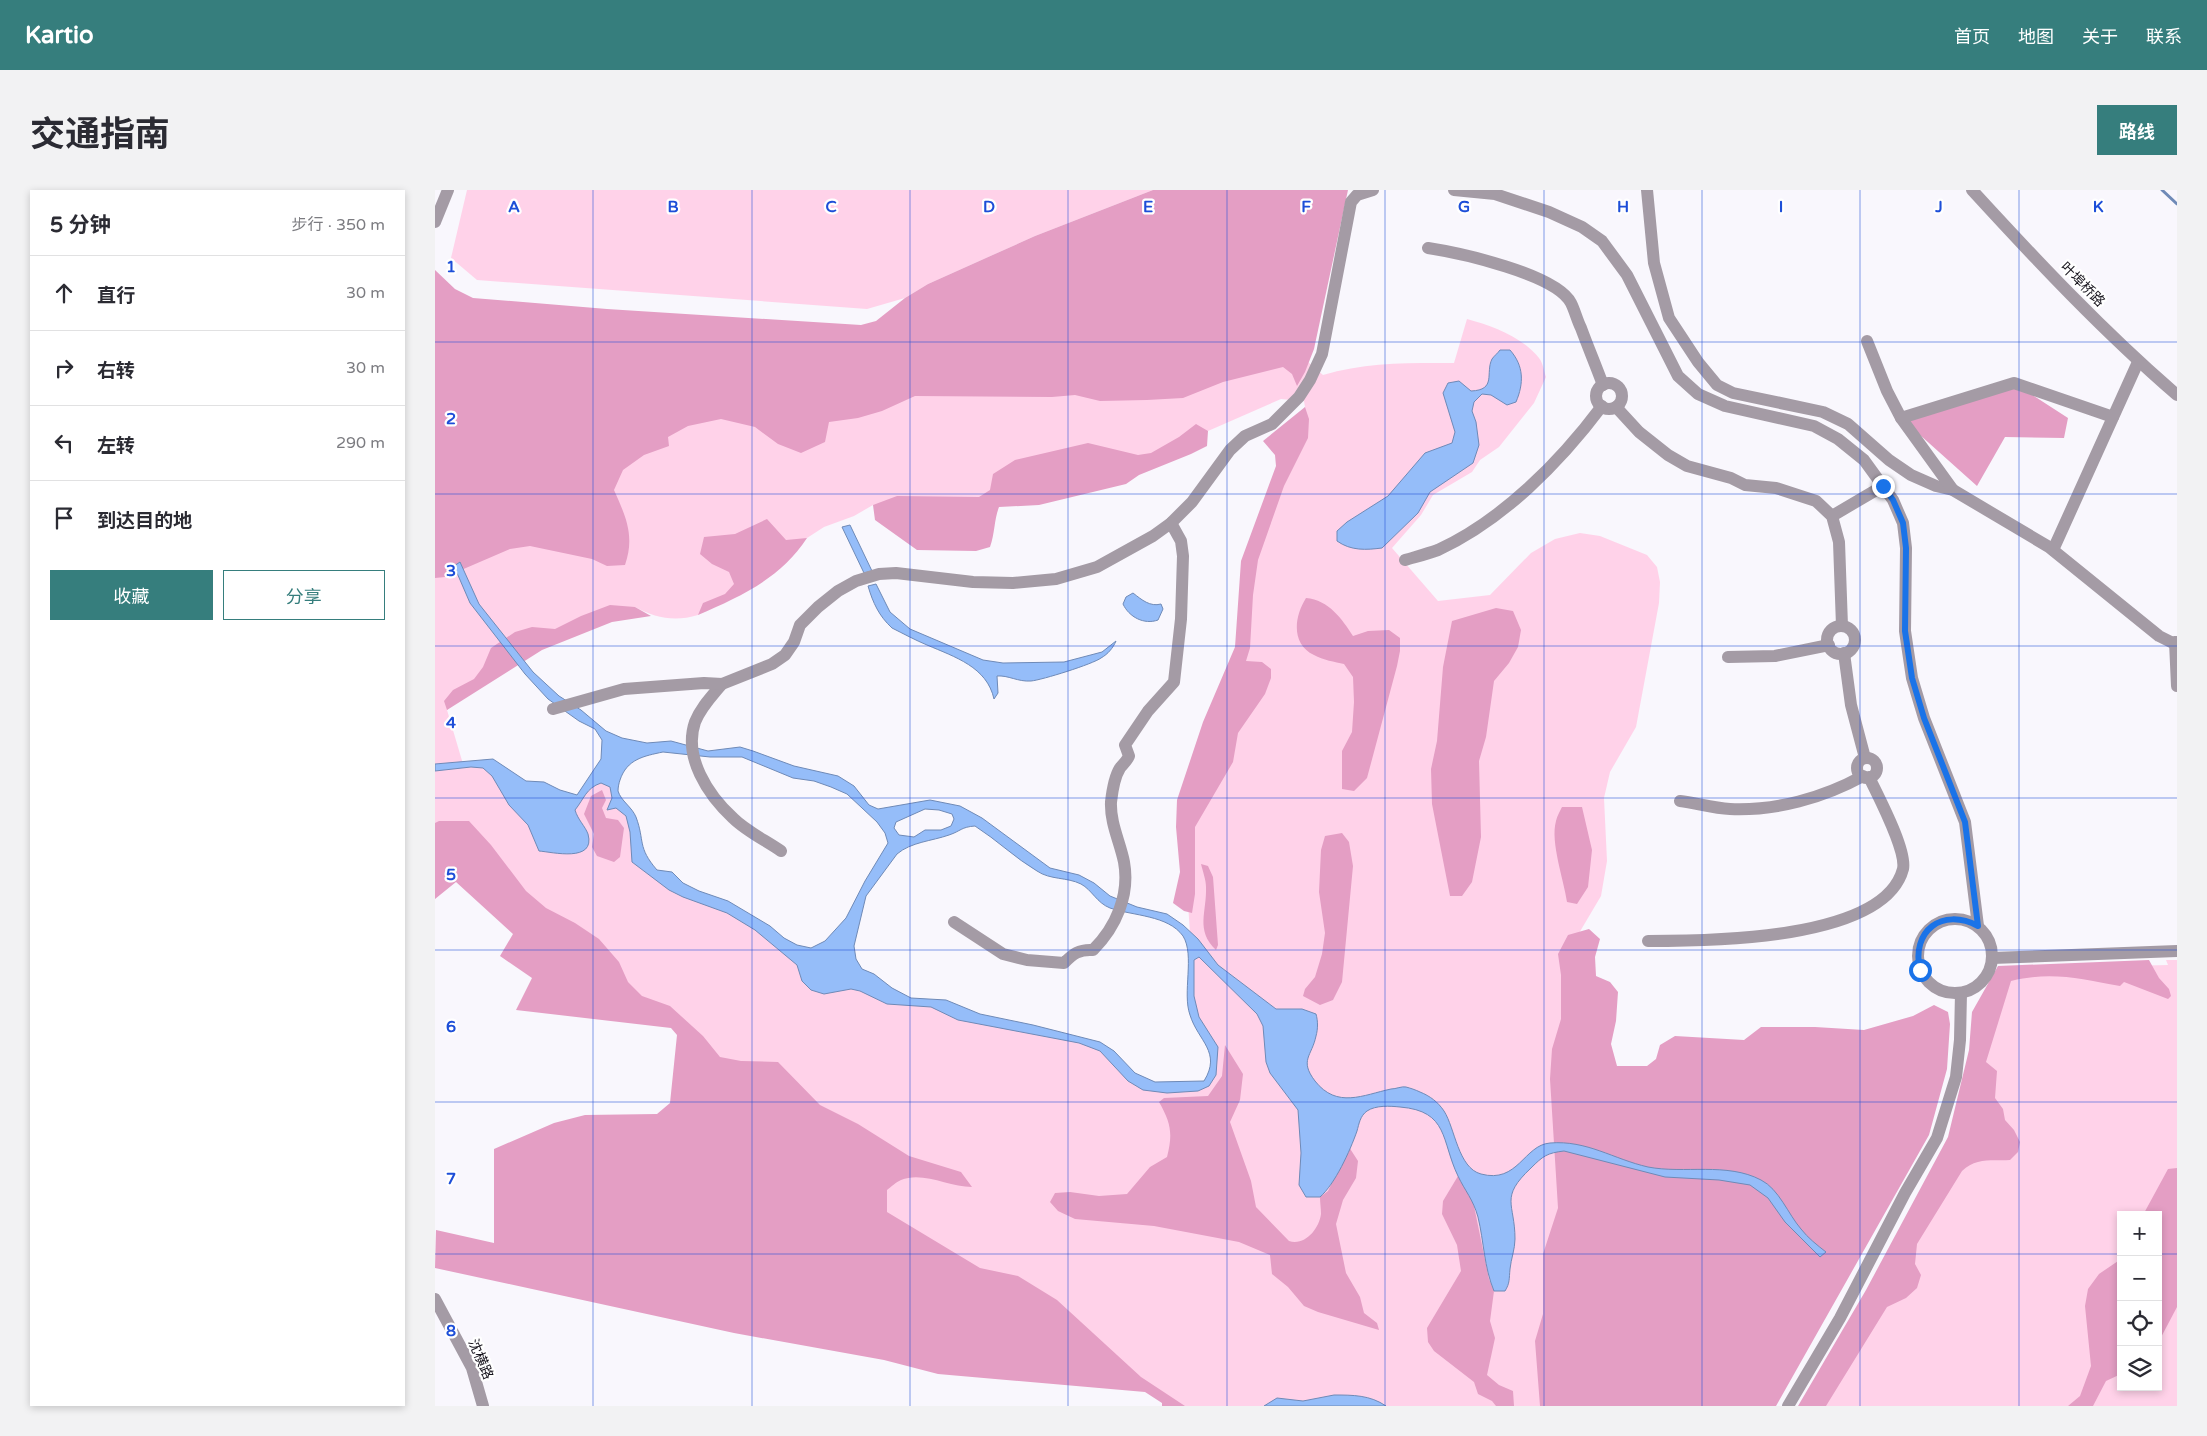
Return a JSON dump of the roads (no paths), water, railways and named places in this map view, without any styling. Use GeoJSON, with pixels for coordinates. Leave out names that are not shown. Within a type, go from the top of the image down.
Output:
{"type":"FeatureCollection","features":[{"type":"Feature","properties":{"kind":"street"},"geometry":{"type":"LineString","coordinates":[[435,222],[448,190]]}},
{"type":"Feature","properties":{"kind":"street"},"geometry":{"type":"LineString","coordinates":[[553,709],[624,689],[704,683],[722,684],[772,664],[785,655],[794,642],[800,625],[807,617],[838,591],[856,581],[879,574],[896,573],[973,582],[1013,583],[1056,580],[1097,567],[1153,536],[1171,523],[1192,502],[1230,450],[1245,436],[1272,424],[1299,397],[1310,380],[1322,354],[1351,202],[1357,195],[1373,190]]}},
{"type":"Feature","properties":{"kind":"street"},"geometry":{"type":"LineString","coordinates":[[1454,190],[1495,194],[1549,212],[1582,228],[1602,241],[1627,274],[1679,376],[1698,394],[1725,406],[1813,426],[1838,439],[1864,460],[1893,500],[1903,523],[1906,548],[1905,631],[1912,678],[1924,718],[1965,822],[1978,926]]}},
{"type":"Feature","properties":{"kind":"street"},"geometry":{"type":"LineString","coordinates":[[1647,190],[1654,262],[1669,318],[1698,362],[1717,385],[1742,395],[1823,412],[1848,424],[1889,460],[1911,475],[1936,486],[1953,490],[2018,527],[2053,550],[2159,636],[2176,642],[2177,686]]}},
{"type":"Feature","properties":{"kind":"street","name":"叶埠桥路"},"geometry":{"type":"LineString","coordinates":[[1972,190],[2017,240],[2138,362],[2177,395]]}},
{"type":"Feature","properties":{"kind":"street"},"geometry":{"type":"LineString","coordinates":[[1428,248],[1459,253],[1484,260],[1528,275],[1562,291],[1571,302],[1603,385]]}},
{"type":"Feature","properties":{"kind":"street"},"geometry":{"type":"LineString","coordinates":[[1867,341],[1887,391],[1901,418],[1953,490]]}},
{"type":"Feature","properties":{"kind":"street"},"geometry":{"type":"LineString","coordinates":[[2053,550],[2138,362]]}},
{"type":"Feature","properties":{"kind":"street"},"geometry":{"type":"LineString","coordinates":[[1901,418],[2014,383],[2113,416]]}},
{"type":"Feature","properties":{"kind":"street"},"geometry":{"type":"LineString","coordinates":[[1611,384],[1619,388],[1622,396],[1616,407],[1609,409],[1602,406],[1597,395],[1603,385],[1611,384]]}},
{"type":"Feature","properties":{"kind":"street"},"geometry":{"type":"LineString","coordinates":[[1405,560],[1436,550],[1465,535],[1503,508],[1544,474],[1581,434],[1602,406]]}},
{"type":"Feature","properties":{"kind":"street"},"geometry":{"type":"LineString","coordinates":[[1616,407],[1646,438],[1668,455],[1687,466],[1731,478],[1745,485],[1776,488],[1816,501],[1832,516],[1839,542],[1842,626]]}},
{"type":"Feature","properties":{"kind":"street"},"geometry":{"type":"LineString","coordinates":[[1832,516],[1883,486]]}},
{"type":"Feature","properties":{"kind":"street"},"geometry":{"type":"LineString","coordinates":[[954,922],[1003,954],[1027,960],[1064,963],[1075,953],[1084,949],[1093,950],[1111,929],[1119,915],[1125,870],[1112,817],[1111,800],[1120,768],[1129,756],[1125,745],[1148,711],[1174,682],[1177,666],[1183,556],[1181,541],[1171,523]]}},
{"type":"Feature","properties":{"kind":"street"},"geometry":{"type":"LineString","coordinates":[[1842,626],[1850,629],[1855,637],[1851,649],[1844,653],[1835,652],[1829,645],[1830,632],[1833,628],[1842,626]]}},
{"type":"Feature","properties":{"kind":"street"},"geometry":{"type":"LineString","coordinates":[[1728,656],[1775,656],[1829,645]]}},
{"type":"Feature","properties":{"kind":"street"},"geometry":{"type":"LineString","coordinates":[[1680,800],[1728,809],[1763,808],[1797,802],[1875,774],[1877,767],[1872,759],[1865,758],[1851,705],[1844,653]]}},
{"type":"Feature","properties":{"kind":"street"},"geometry":{"type":"LineString","coordinates":[[722,684],[703,705],[695,723],[693,739],[695,760],[701,779],[733,819],[781,850]]}},
{"type":"Feature","properties":{"kind":"street"},"geometry":{"type":"LineString","coordinates":[[1648,941],[1719,940],[1776,935],[1814,928],[1868,908],[1885,895],[1898,880],[1903,868],[1898,840],[1866,777]]}},
{"type":"Feature","properties":{"kind":"street"},"geometry":{"type":"LineString","coordinates":[[1955,919],[1967,921],[1978,926],[1986,935],[1991,946],[1992,958],[1990,970],[1983,981],[1973,989],[1961,993],[1942,991],[1927,981],[1919,964],[1919,946],[1924,935],[1932,926],[1943,920],[1955,919]]}},
{"type":"Feature","properties":{"kind":"street"},"geometry":{"type":"LineString","coordinates":[[1992,958],[2177,951]]}},
{"type":"Feature","properties":{"kind":"street"},"geometry":{"type":"LineString","coordinates":[[1788,1406],[1840,1318],[1905,1193],[1937,1138],[1956,1077],[1960,1040],[1961,993]]}},
{"type":"Feature","properties":{"kind":"street","name":"沈横路"},"geometry":{"type":"LineString","coordinates":[[435,1300],[471,1368],[483,1406]]}},
{"type":"Feature","properties":{"kind":"water"},"geometry":{"type":"Polygon","coordinates":[[[1500,350],[1510,350],[1515,356],[1520,368],[1520,388],[1516,402],[1507,405],[1491,395],[1482,394],[1474,402],[1472,411],[1476,422],[1479,445],[1473,463],[1430,492],[1418,513],[1382,548],[1353,548],[1337,541],[1337,531],[1347,522],[1388,496],[1425,453],[1452,443],[1455,432],[1443,393],[1448,383],[1459,381],[1471,391],[1484,388],[1489,380],[1492,359],[1500,350]]]}},
{"type":"Feature","properties":{"kind":"water"},"geometry":{"type":"Polygon","coordinates":[[[850,525],[872,571],[864,573],[842,527],[850,525]]]}},
{"type":"Feature","properties":{"kind":"water"},"geometry":{"type":"Polygon","coordinates":[[[460,562],[479,604],[533,672],[559,696],[581,710],[606,731],[622,738],[647,743],[671,741],[708,751],[740,747],[794,766],[838,776],[854,786],[869,805],[878,809],[930,800],[960,806],[982,818],[1050,868],[1079,875],[1094,883],[1110,896],[1137,907],[1167,914],[1198,939],[1218,965],[1276,1009],[1302,1009],[1316,1014],[1317,1033],[1307,1063],[1310,1074],[1323,1090],[1332,1095],[1351,1098],[1404,1087],[1427,1095],[1444,1111],[1467,1164],[1481,1174],[1494,1176],[1504,1174],[1520,1163],[1533,1150],[1541,1145],[1550,1143],[1576,1144],[1648,1167],[1734,1171],[1761,1180],[1773,1189],[1796,1223],[1826,1252],[1820,1257],[1785,1222],[1768,1198],[1750,1185],[1719,1180],[1665,1177],[1564,1151],[1549,1154],[1542,1158],[1521,1178],[1515,1187],[1511,1201],[1515,1243],[1509,1283],[1505,1291],[1494,1291],[1488,1273],[1476,1211],[1458,1176],[1441,1130],[1435,1121],[1427,1115],[1416,1110],[1392,1106],[1379,1107],[1367,1111],[1361,1118],[1346,1157],[1331,1184],[1320,1197],[1306,1197],[1299,1185],[1301,1153],[1298,1110],[1270,1073],[1266,1062],[1263,1026],[1257,1014],[1199,957],[1194,960],[1194,996],[1199,1017],[1218,1047],[1216,1075],[1209,1086],[1198,1091],[1167,1093],[1143,1090],[1128,1081],[1100,1051],[1079,1043],[958,1020],[931,1007],[887,1004],[860,991],[851,989],[824,994],[811,990],[802,981],[797,965],[755,930],[727,913],[669,890],[632,862],[630,832],[626,816],[616,808],[607,810],[612,798],[610,787],[601,783],[596,785],[586,794],[575,810],[588,834],[589,843],[586,849],[571,854],[562,854],[539,851],[528,825],[509,805],[492,776],[483,768],[471,767],[435,771],[435,764],[493,759],[526,781],[544,782],[560,790],[577,795],[601,759],[602,740],[595,729],[579,721],[548,699],[525,674],[470,603],[454,566],[460,562]],[[663,752],[643,757],[627,767],[620,780],[618,791],[636,817],[644,849],[657,870],[672,872],[683,883],[728,901],[770,926],[784,938],[797,945],[811,948],[825,941],[846,918],[865,881],[888,843],[885,833],[877,822],[847,794],[814,781],[793,778],[742,757],[710,757],[663,752]],[[925,809],[896,822],[894,828],[899,835],[914,837],[925,830],[941,830],[951,826],[954,819],[952,814],[939,810],[925,809]],[[975,826],[915,844],[897,854],[866,896],[854,946],[856,959],[862,969],[874,974],[892,988],[911,998],[946,1000],[980,1014],[1100,1042],[1114,1051],[1135,1073],[1155,1082],[1204,1081],[1211,1062],[1210,1054],[1190,1015],[1187,996],[1188,953],[1183,936],[1169,924],[1159,920],[1105,906],[1081,884],[1042,874],[975,826]]]}},
{"type":"Feature","properties":{"kind":"water"},"geometry":{"type":"Polygon","coordinates":[[[876,584],[890,612],[910,629],[983,660],[1003,663],[1064,662],[1102,652],[1116,641],[1110,651],[1101,658],[1056,675],[1031,681],[997,676],[998,693],[994,699],[985,679],[968,664],[892,628],[880,614],[872,598],[868,586],[876,584]]]}},
{"type":"Feature","properties":{"kind":"water"},"geometry":{"type":"Polygon","coordinates":[[[1133,593],[1150,604],[1161,604],[1163,609],[1158,620],[1142,621],[1129,613],[1123,604],[1126,597],[1133,593]]]}},
{"type":"Feature","properties":{"kind":"water"},"geometry":{"type":"Polygon","coordinates":[[[1334,1395],[1368,1398],[1386,1406],[1264,1406],[1277,1398],[1303,1401],[1334,1395]]]}},
{"type":"Feature","properties":{"kind":"waterway"},"geometry":{"type":"LineString","coordinates":[[2162,190],[2177,204]]}}]}
